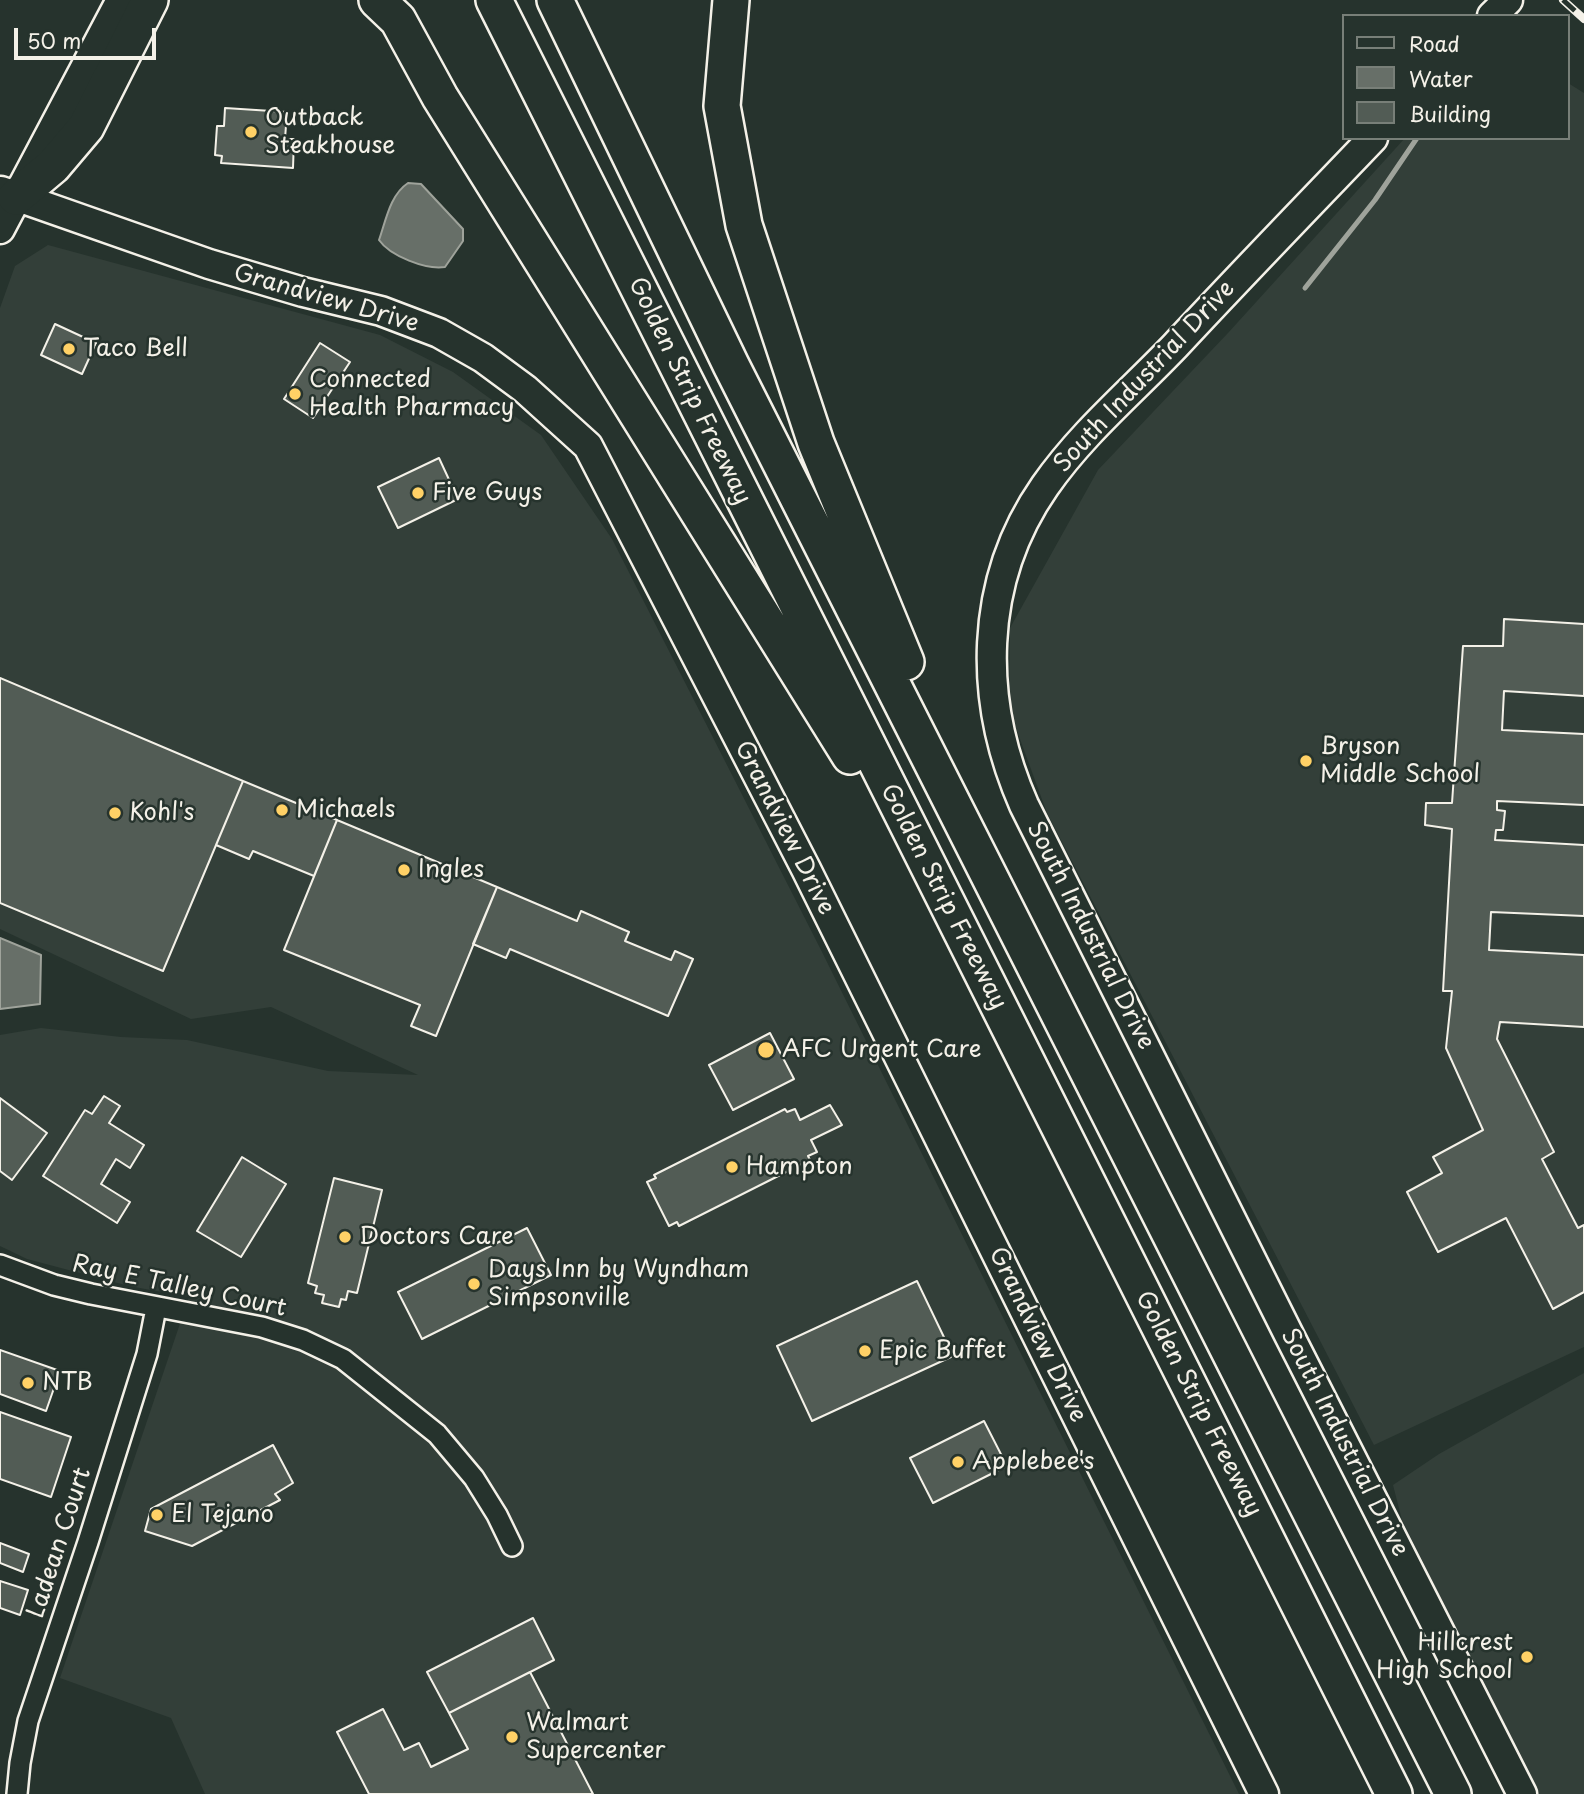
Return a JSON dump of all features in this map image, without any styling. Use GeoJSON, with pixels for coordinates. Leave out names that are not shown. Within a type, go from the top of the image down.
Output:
{"type":"FeatureCollection","features":[{"type":"Feature","properties":{"kind":"highway"},"geometry":{"type":"LineString","coordinates":[[8,193],[53,166],[86,127],[150,0]]}},
{"type":"Feature","properties":{"kind":"highway"},"geometry":{"type":"LineString","coordinates":[[377,0],[398,20],[462,132],[966,942]]}},
{"type":"Feature","properties":{"kind":"highway","name":"Golden Strip Freeway"},"geometry":{"type":"LineString","coordinates":[[494,0],[1394,1794]]}},
{"type":"Feature","properties":{"kind":"highway","name":"Golden Strip Freeway"},"geometry":{"type":"LineString","coordinates":[[555,0],[732,365],[1453,1794]]}},
{"type":"Feature","properties":{"kind":"highway"},"geometry":{"type":"LineString","coordinates":[[731,0],[722,106],[744,225],[816,443],[1014,924]]}},
{"type":"Feature","properties":{"kind":"main road"},"geometry":{"type":"LineString","coordinates":[[0,229],[8,193],[121,0]]}},
{"type":"Feature","properties":{"kind":"main road"},"geometry":{"type":"LineString","coordinates":[[1494,14],[1508,0]]}},
{"type":"Feature","properties":{"kind":"main road","name":"South Industrial Drive"},"geometry":{"type":"LineString","coordinates":[[1371,140],[1093,429],[1045,486],[1015,541],[1000,586],[992,639],[993,693],[1002,746],[1024,805],[1522,1794]]}},
{"type":"Feature","properties":{"kind":"main road","name":"Grandview Drive"},"geometry":{"type":"LineString","coordinates":[[8,193],[209,264],[303,292],[381,311],[439,333],[483,358],[525,389],[588,446],[806,869],[1264,1794]]}},
{"type":"Feature","properties":{"kind":"street","name":"Ray E Talley Court"},"geometry":{"type":"LineString","coordinates":[[0,1265],[54,1285],[156,1308],[262,1327],[303,1340],[352,1365],[438,1434],[474,1478],[512,1546]]}},
{"type":"Feature","properties":{"kind":"street","name":"Ladean Court"},"geometry":{"type":"LineString","coordinates":[[18,1794],[20,1763],[28,1721],[147,1354],[156,1308]]}},
{"type":"Feature","properties":{"kind":"shaded area","name":"Bryson Middle School"},"geometry":{"type":"Polygon","coordinates":[[[1570,84],[1584,93],[1584,1347],[1374,1445],[1047,813],[1009,709],[1010,628],[1098,470],[1228,333],[1403,140],[1570,140],[1570,84]]]}},
{"type":"Feature","properties":{"kind":"shaded area"},"geometry":{"type":"Polygon","coordinates":[[[48,245],[380,335],[453,372],[541,435],[612,539],[821,950],[1239,1794],[205,1794],[171,1718],[60,1678],[189,1297],[129,1286],[27,1259],[0,1246],[0,1035],[41,1028],[121,1037],[187,1040],[328,1071],[418,1075],[271,1007],[191,1019],[0,929],[0,308],[15,266],[48,245]]]}},
{"type":"Feature","properties":{"kind":"shaded area","name":"Hillcrest High School"},"geometry":{"type":"Polygon","coordinates":[[[1584,1373],[1584,1794],[1537,1794],[1402,1520],[1393,1485],[1439,1454],[1584,1373]]]}},
{"type":"Feature","properties":{"kind":"water"},"geometry":{"type":"Polygon","coordinates":[[[408,183],[421,184],[463,229],[463,241],[445,267],[409,261],[391,251],[379,240],[393,201],[408,183]]]}},
{"type":"Feature","properties":{"kind":"water"},"geometry":{"type":"Polygon","coordinates":[[[0,938],[41,955],[40,1004],[0,1009],[0,938]]]}},
{"type":"Feature","properties":{"kind":"building","name":"Outback Steakhouse"},"geometry":{"type":"Polygon","coordinates":[[[225,108],[287,112],[285,139],[294,139],[293,168],[221,163],[222,156],[215,155],[217,126],[224,126],[225,108]]]}},
{"type":"Feature","properties":{"kind":"building","name":"Taco Bell"},"geometry":{"type":"Polygon","coordinates":[[[55,324],[96,343],[82,374],[41,355],[55,324]]]}},
{"type":"Feature","properties":{"kind":"building"},"geometry":{"type":"Polygon","coordinates":[[[320,343],[350,362],[313,418],[284,399],[320,343]]]}},
{"type":"Feature","properties":{"kind":"building","name":"Five Guys"},"geometry":{"type":"Polygon","coordinates":[[[439,458],[458,499],[398,528],[378,487],[439,458]]]}},
{"type":"Feature","properties":{"kind":"building"},"geometry":{"type":"Polygon","coordinates":[[[1504,619],[1584,624],[1584,696],[1504,691],[1502,730],[1584,734],[1584,805],[1497,801],[1497,810],[1505,811],[1503,830],[1496,830],[1495,840],[1584,845],[1584,916],[1491,912],[1489,950],[1584,955],[1584,1027],[1500,1022],[1497,1039],[1554,1152],[1542,1159],[1578,1228],[1584,1225],[1584,1292],[1553,1309],[1506,1218],[1438,1252],[1407,1192],[1442,1173],[1433,1157],[1483,1130],[1446,1048],[1452,991],[1443,991],[1452,829],[1425,825],[1426,803],[1452,803],[1463,646],[1503,646],[1504,619]]]}},
{"type":"Feature","properties":{"kind":"building","name":"Kohl's"},"geometry":{"type":"Polygon","coordinates":[[[0,678],[243,781],[163,971],[0,903],[0,678]]]}},
{"type":"Feature","properties":{"kind":"building"},"geometry":{"type":"Polygon","coordinates":[[[243,781],[337,820],[314,876],[253,851],[249,859],[216,845],[243,781]]]}},
{"type":"Feature","properties":{"kind":"building"},"geometry":{"type":"Polygon","coordinates":[[[337,820],[497,887],[436,1036],[411,1026],[420,1005],[284,950],[337,820]]]}},
{"type":"Feature","properties":{"kind":"building"},"geometry":{"type":"Polygon","coordinates":[[[497,887],[577,921],[581,911],[629,932],[625,941],[671,960],[675,951],[693,959],[668,1016],[510,949],[506,958],[473,944],[497,887]]]}},
{"type":"Feature","properties":{"kind":"building"},"geometry":{"type":"Polygon","coordinates":[[[770,1033],[794,1079],[733,1110],[709,1065],[770,1033]]]}},
{"type":"Feature","properties":{"kind":"building"},"geometry":{"type":"Polygon","coordinates":[[[104,1096],[120,1106],[109,1123],[144,1145],[130,1168],[116,1159],[101,1184],[130,1202],[117,1223],[43,1176],[85,1110],[92,1114],[104,1096]]]}},
{"type":"Feature","properties":{"kind":"building"},"geometry":{"type":"Polygon","coordinates":[[[0,1098],[47,1133],[12,1180],[0,1171],[0,1098]]]}},
{"type":"Feature","properties":{"kind":"building","name":"Hampton"},"geometry":{"type":"Polygon","coordinates":[[[830,1105],[842,1125],[811,1140],[817,1152],[808,1156],[810,1160],[679,1226],[677,1222],[669,1226],[647,1182],[656,1178],[654,1175],[785,1109],[787,1112],[795,1109],[800,1120],[830,1105]]]}},
{"type":"Feature","properties":{"kind":"building"},"geometry":{"type":"Polygon","coordinates":[[[242,1157],[286,1184],[241,1257],[197,1231],[242,1157]]]}},
{"type":"Feature","properties":{"kind":"building","name":"Doctors Care"},"geometry":{"type":"Polygon","coordinates":[[[334,1178],[382,1190],[357,1293],[348,1291],[346,1300],[341,1299],[339,1307],[322,1303],[324,1295],[315,1293],[317,1286],[308,1283],[334,1178]]]}},
{"type":"Feature","properties":{"kind":"building","name":"Days Inn by Wyndham Simpsonville"},"geometry":{"type":"Polygon","coordinates":[[[527,1228],[551,1275],[422,1339],[398,1292],[527,1228]]]}},
{"type":"Feature","properties":{"kind":"building","name":"Epic Buffet"},"geometry":{"type":"Polygon","coordinates":[[[917,1281],[953,1356],[812,1421],[777,1346],[917,1281]]]}},
{"type":"Feature","properties":{"kind":"building","name":"NTB"},"geometry":{"type":"Polygon","coordinates":[[[0,1350],[60,1371],[46,1411],[0,1394],[0,1350]]]}},
{"type":"Feature","properties":{"kind":"building"},"geometry":{"type":"Polygon","coordinates":[[[0,1412],[71,1437],[51,1497],[0,1479],[0,1412]]]}},
{"type":"Feature","properties":{"kind":"building","name":"Applebee's"},"geometry":{"type":"Polygon","coordinates":[[[984,1421],[1007,1466],[933,1503],[910,1458],[984,1421]]]}},
{"type":"Feature","properties":{"kind":"building"},"geometry":{"type":"Polygon","coordinates":[[[273,1445],[293,1483],[275,1494],[280,1500],[192,1546],[145,1531],[151,1509],[273,1445]]]}},
{"type":"Feature","properties":{"kind":"building"},"geometry":{"type":"Polygon","coordinates":[[[0,1543],[29,1554],[23,1572],[0,1563],[0,1543]]]}},
{"type":"Feature","properties":{"kind":"building"},"geometry":{"type":"Polygon","coordinates":[[[0,1581],[28,1590],[20,1615],[0,1608],[0,1581]]]}},
{"type":"Feature","properties":{"kind":"building"},"geometry":{"type":"Polygon","coordinates":[[[533,1618],[554,1660],[449,1713],[427,1672],[533,1618]]]}},
{"type":"Feature","properties":{"kind":"building","name":"Walmart Supercenter"},"geometry":{"type":"Polygon","coordinates":[[[530,1672],[593,1794],[369,1794],[337,1732],[383,1709],[404,1750],[419,1743],[431,1767],[468,1749],[449,1713],[530,1672]]]}},
{"type":"Feature","properties":{"kind":"waterway"},"geometry":{"type":"LineString","coordinates":[[1305,288],[1375,200],[1416,140]]}},
{"type":"Feature","properties":{"kind":"railway"},"geometry":{"type":"LineString","coordinates":[[1563,0],[1584,19]]}},
{"type":"Feature","properties":{"kind":"place","name":"Outback Steakhouse"},"geometry":{"type":"Point","coordinates":[251,132]}},
{"type":"Feature","properties":{"kind":"place","name":"Taco Bell"},"geometry":{"type":"Point","coordinates":[69,349]}},
{"type":"Feature","properties":{"kind":"place","name":"Connected Health Pharmacy"},"geometry":{"type":"Point","coordinates":[295,394]}},
{"type":"Feature","properties":{"kind":"place","name":"Five Guys"},"geometry":{"type":"Point","coordinates":[418,493]}},
{"type":"Feature","properties":{"kind":"place","name":"Bryson Middle School"},"geometry":{"type":"Point","coordinates":[1306,761]}},
{"type":"Feature","properties":{"kind":"place","name":"Michaels"},"geometry":{"type":"Point","coordinates":[282,810]}},
{"type":"Feature","properties":{"kind":"place","name":"Kohl's"},"geometry":{"type":"Point","coordinates":[115,813]}},
{"type":"Feature","properties":{"kind":"place","name":"Ingles"},"geometry":{"type":"Point","coordinates":[404,870]}},
{"type":"Feature","properties":{"kind":"place","name":"AFC Urgent Care"},"geometry":{"type":"Point","coordinates":[766,1050]}},
{"type":"Feature","properties":{"kind":"place","name":"Hampton"},"geometry":{"type":"Point","coordinates":[732,1167]}},
{"type":"Feature","properties":{"kind":"place","name":"Doctors Care"},"geometry":{"type":"Point","coordinates":[345,1237]}},
{"type":"Feature","properties":{"kind":"place","name":"Days Inn by Wyndham Simpsonville"},"geometry":{"type":"Point","coordinates":[474,1284]}},
{"type":"Feature","properties":{"kind":"place","name":"Epic Buffet"},"geometry":{"type":"Point","coordinates":[865,1351]}},
{"type":"Feature","properties":{"kind":"place","name":"NTB"},"geometry":{"type":"Point","coordinates":[28,1383]}},
{"type":"Feature","properties":{"kind":"place","name":"Applebee's"},"geometry":{"type":"Point","coordinates":[958,1462]}},
{"type":"Feature","properties":{"kind":"place","name":"El Tejano"},"geometry":{"type":"Point","coordinates":[157,1515]}},
{"type":"Feature","properties":{"kind":"place","name":"Hillcrest High School"},"geometry":{"type":"Point","coordinates":[1527,1657]}},
{"type":"Feature","properties":{"kind":"place","name":"Walmart Supercenter"},"geometry":{"type":"Point","coordinates":[512,1737]}}]}
